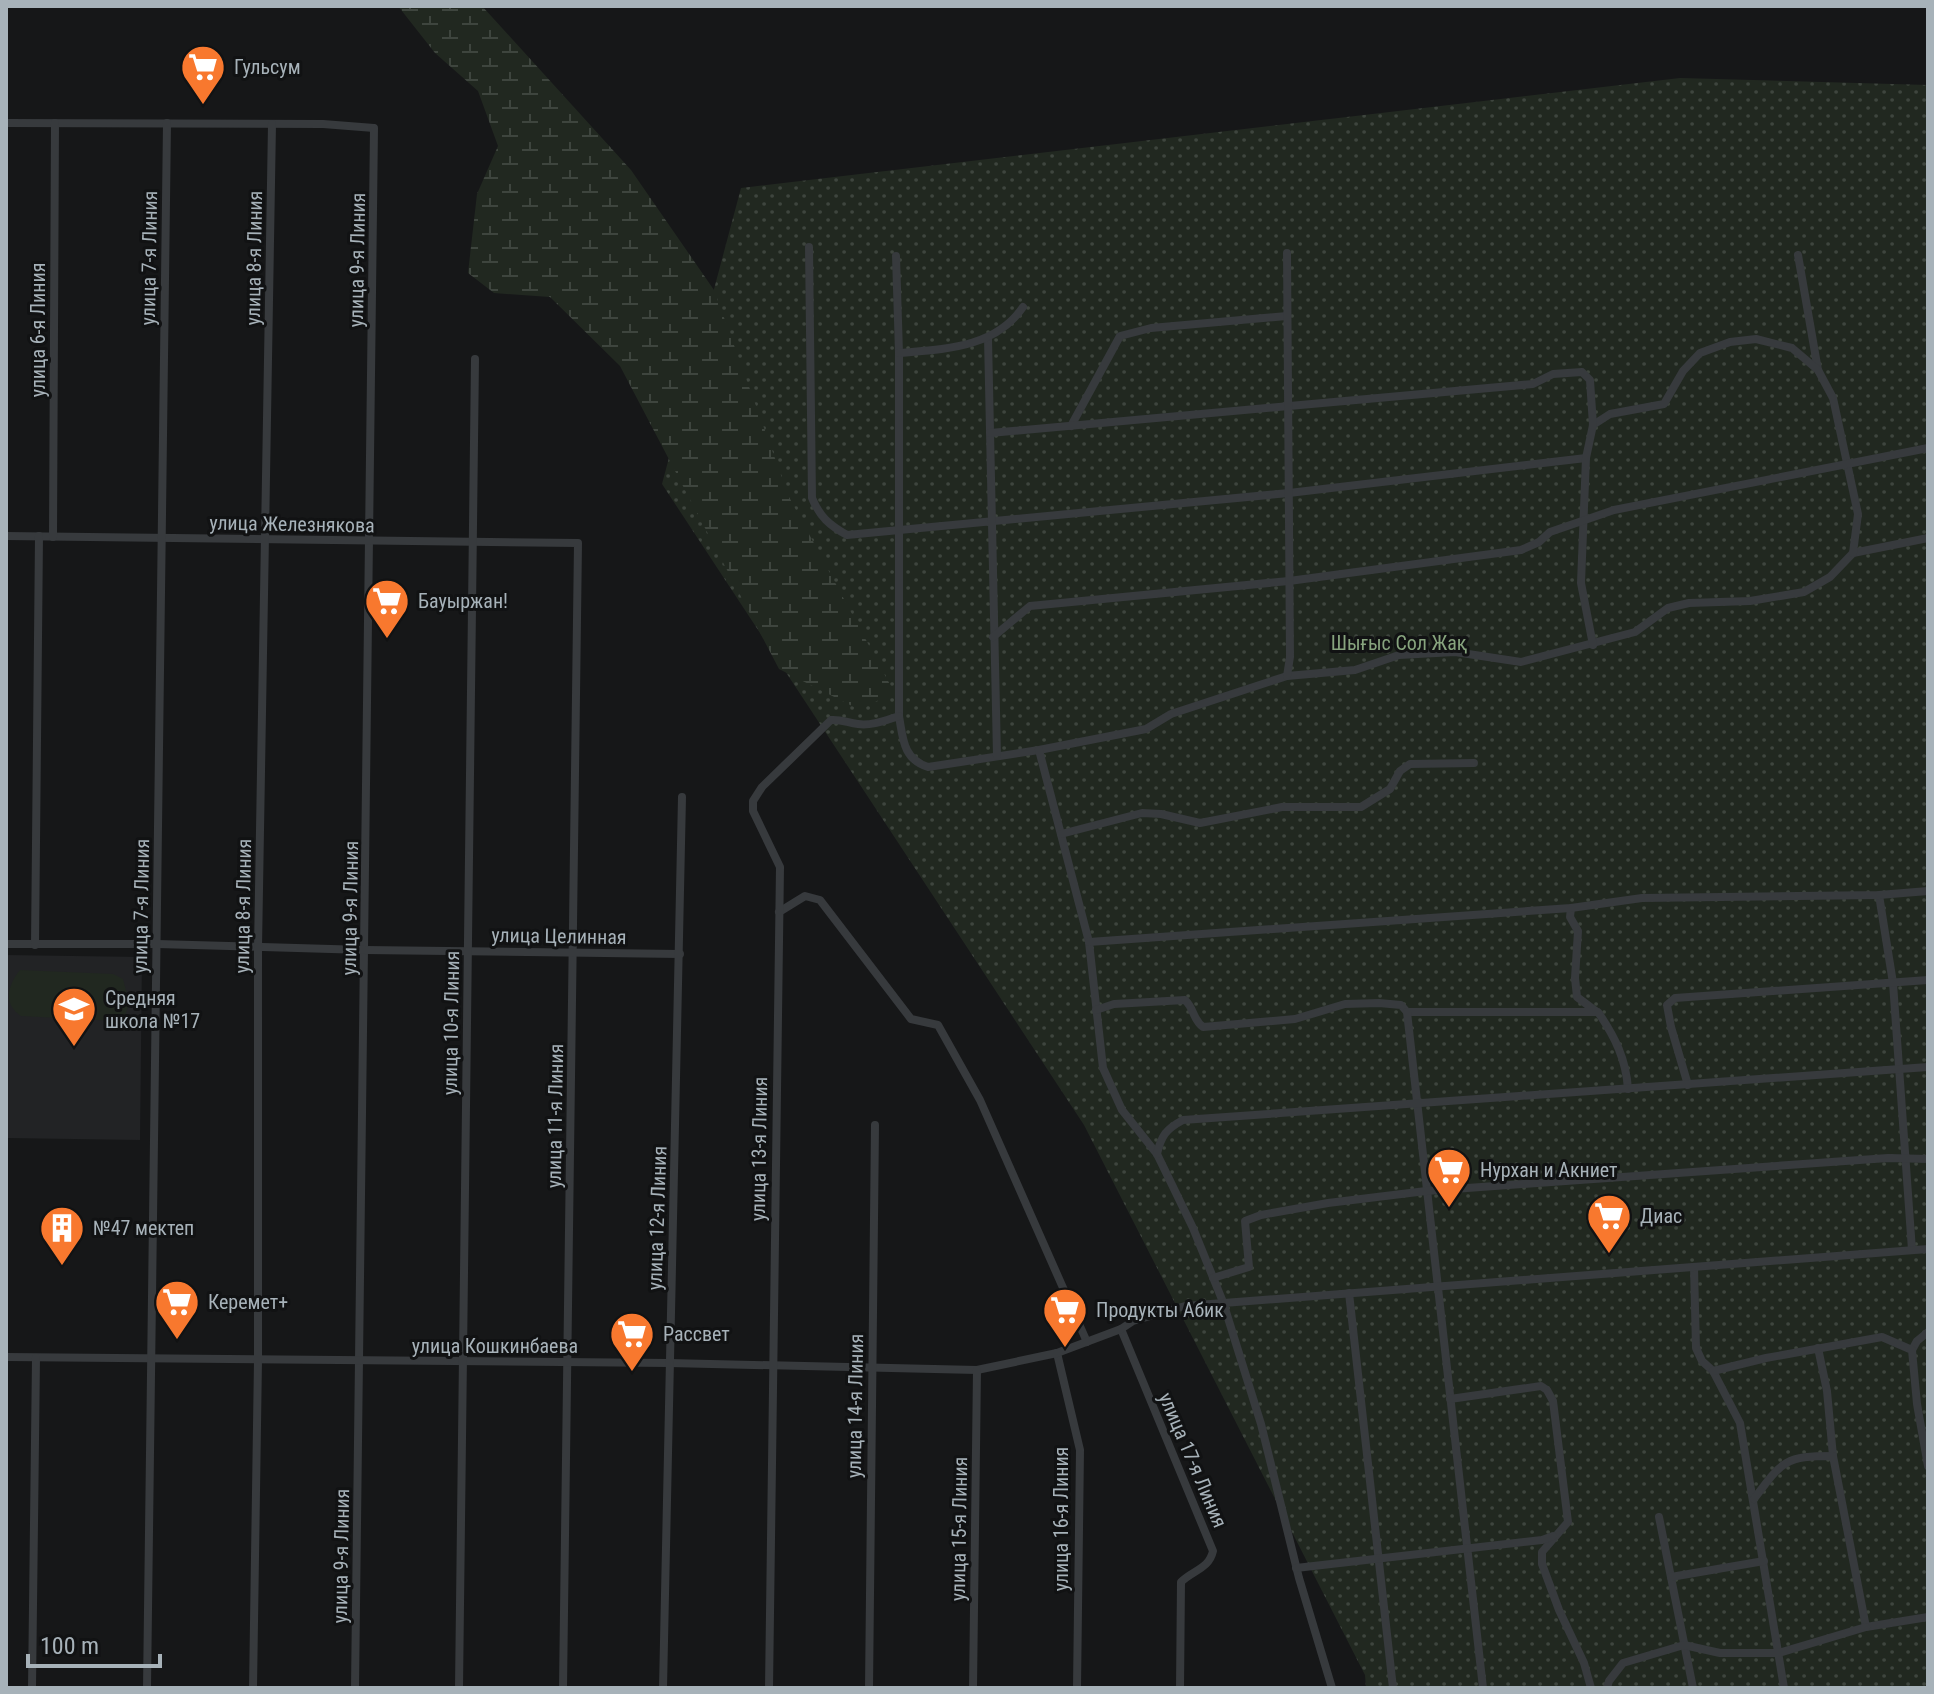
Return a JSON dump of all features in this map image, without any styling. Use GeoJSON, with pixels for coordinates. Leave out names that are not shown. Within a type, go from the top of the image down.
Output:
{"type":"FeatureCollection","features":[{"type":"Feature","properties":{"kind":"street"},"geometry":{"type":"LineString","coordinates":[[6,123],[272,124]]}},
{"type":"Feature","properties":{"kind":"street","name":"улица 6-я Линия"},"geometry":{"type":"LineString","coordinates":[[53,537],[55,123]]}},
{"type":"Feature","properties":{"kind":"street","name":"улица 7-я Линия"},"geometry":{"type":"LineString","coordinates":[[147,1688],[167,123]]}},
{"type":"Feature","properties":{"kind":"street","name":"улица 9-я Линия"},"geometry":{"type":"LineString","coordinates":[[272,124],[374,128],[355,1688]]}},
{"type":"Feature","properties":{"kind":"street","name":"улица 8-я Линия"},"geometry":{"type":"LineString","coordinates":[[253,1688],[258,1360],[258,948],[272,124]]}},
{"type":"Feature","properties":{"kind":"street"},"geometry":{"type":"LineString","coordinates":[[809,247],[812,498],[829,525],[847,535],[1289,493],[1586,458]]}},
{"type":"Feature","properties":{"kind":"street"},"geometry":{"type":"LineString","coordinates":[[1287,253],[1290,657],[1287,676]]}},
{"type":"Feature","properties":{"kind":"street"},"geometry":{"type":"LineString","coordinates":[[1798,255],[1818,370],[1833,398],[1858,514],[1853,553]]}},
{"type":"Feature","properties":{"kind":"street"},"geometry":{"type":"LineString","coordinates":[[896,256],[899,716],[905,748],[917,763],[928,767],[1146,729],[1171,714],[1287,676],[1355,670],[1399,655],[1455,652],[1521,662],[1635,632],[1668,608],[1689,603],[1750,601],[1804,592],[1830,577],[1853,553],[1928,538]]}},
{"type":"Feature","properties":{"kind":"street"},"geometry":{"type":"LineString","coordinates":[[899,353],[952,348],[988,338],[1014,320],[1023,307]]}},
{"type":"Feature","properties":{"kind":"street"},"geometry":{"type":"LineString","coordinates":[[1071,426],[1120,336],[1151,328],[1287,316]]}},
{"type":"Feature","properties":{"kind":"street"},"geometry":{"type":"LineString","coordinates":[[988,338],[997,756]]}},
{"type":"Feature","properties":{"kind":"street"},"geometry":{"type":"LineString","coordinates":[[1593,425],[1610,414],[1664,404],[1683,371],[1700,353],[1730,342],[1756,339],[1792,348],[1818,370]]}},
{"type":"Feature","properties":{"kind":"street","name":"улица 10-я Линия"},"geometry":{"type":"LineString","coordinates":[[459,1688],[475,359]]}},
{"type":"Feature","properties":{"kind":"street"},"geometry":{"type":"LineString","coordinates":[[990,433],[1533,384],[1553,374],[1582,372],[1590,380],[1593,425],[1586,458],[1581,583],[1593,645]]}},
{"type":"Feature","properties":{"kind":"street"},"geometry":{"type":"LineString","coordinates":[[993,637],[1030,606],[1289,581],[1521,550],[1539,542],[1550,532],[1614,510],[1928,448]]}},
{"type":"Feature","properties":{"kind":"street","name":"улица Железнякова"},"geometry":{"type":"LineString","coordinates":[[6,536],[578,543]]}},
{"type":"Feature","properties":{"kind":"street"},"geometry":{"type":"LineString","coordinates":[[35,945],[39,536]]}},
{"type":"Feature","properties":{"kind":"street","name":"улица 11-я Линия"},"geometry":{"type":"LineString","coordinates":[[563,1688],[578,543]]}},
{"type":"Feature","properties":{"kind":"street","name":"улица 13-я Линия"},"geometry":{"type":"LineString","coordinates":[[769,1688],[779,861],[753,811],[753,801],[762,787],[831,720],[876,723],[899,716]]}},
{"type":"Feature","properties":{"kind":"street"},"geometry":{"type":"LineString","coordinates":[[1039,750],[1089,942],[1103,1068],[1122,1110],[1157,1154],[1193,1228],[1223,1302],[1261,1424],[1296,1568],[1332,1688]]}},
{"type":"Feature","properties":{"kind":"street"},"geometry":{"type":"LineString","coordinates":[[1061,834],[1142,813],[1200,823],[1282,807],[1361,807],[1390,789],[1400,771],[1410,764],[1474,763]]}},
{"type":"Feature","properties":{"kind":"street","name":"улица 12-я Линия"},"geometry":{"type":"LineString","coordinates":[[663,1688],[682,797]]}},
{"type":"Feature","properties":{"kind":"street"},"geometry":{"type":"LineString","coordinates":[[1089,942],[1571,908],[1642,898],[1879,895],[1928,891]]}},
{"type":"Feature","properties":{"kind":"street"},"geometry":{"type":"LineString","coordinates":[[1879,895],[1893,983],[1901,1068],[1912,1250]]}},
{"type":"Feature","properties":{"kind":"street"},"geometry":{"type":"LineString","coordinates":[[779,912],[805,896],[820,900],[911,1019],[938,1025],[980,1100],[1087,1342]]}},
{"type":"Feature","properties":{"kind":"street"},"geometry":{"type":"LineString","coordinates":[[1571,908],[1570,917],[1578,931],[1577,997],[1598,1012],[1611,1032],[1622,1055],[1628,1089]]}},
{"type":"Feature","properties":{"kind":"street","name":"улица Целинная"},"geometry":{"type":"LineString","coordinates":[[6,944],[680,954]]}},
{"type":"Feature","properties":{"kind":"street"},"geometry":{"type":"LineString","coordinates":[[1688,1085],[1667,1005],[1675,998],[1928,980]]}},
{"type":"Feature","properties":{"kind":"street"},"geometry":{"type":"LineString","coordinates":[[1096,1010],[1114,1004],[1185,1000],[1191,1005],[1197,1023],[1203,1027],[1295,1019],[1345,1004],[1401,1005],[1407,1012],[1483,1688]]}},
{"type":"Feature","properties":{"kind":"street"},"geometry":{"type":"LineString","coordinates":[[1407,1012],[1598,1012]]}},
{"type":"Feature","properties":{"kind":"street"},"geometry":{"type":"LineString","coordinates":[[1157,1154],[1160,1140],[1168,1128],[1183,1120],[1928,1067]]}},
{"type":"Feature","properties":{"kind":"street","name":"улица 14-я Линия"},"geometry":{"type":"LineString","coordinates":[[869,1688],[875,1125]]}},
{"type":"Feature","properties":{"kind":"street"},"geometry":{"type":"LineString","coordinates":[[1213,1278],[1249,1267],[1245,1221],[1261,1215],[1328,1203],[1426,1191],[1888,1158],[1928,1159]]}},
{"type":"Feature","properties":{"kind":"street","name":"улица Кошкинбаева"},"geometry":{"type":"LineString","coordinates":[[6,1357],[669,1363],[977,1370],[1057,1353],[1121,1329],[1133,1321],[1185,1306],[1928,1249]]}},
{"type":"Feature","properties":{"kind":"street"},"geometry":{"type":"LineString","coordinates":[[1694,1267],[1696,1348],[1702,1361],[1713,1371],[1740,1423],[1784,1688]]}},
{"type":"Feature","properties":{"kind":"street"},"geometry":{"type":"LineString","coordinates":[[1349,1293],[1393,1688]]}},
{"type":"Feature","properties":{"kind":"street","name":"улица 17-я Линия"},"geometry":{"type":"LineString","coordinates":[[1121,1329],[1213,1551],[1208,1564],[1181,1582],[1180,1688]]}},
{"type":"Feature","properties":{"kind":"street"},"geometry":{"type":"LineString","coordinates":[[1928,1332],[1912,1350],[1917,1404],[1928,1466]]}},
{"type":"Feature","properties":{"kind":"street"},"geometry":{"type":"LineString","coordinates":[[1713,1371],[1882,1337],[1912,1350]]}},
{"type":"Feature","properties":{"kind":"street"},"geometry":{"type":"LineString","coordinates":[[1818,1348],[1827,1391],[1833,1456],[1866,1627]]}},
{"type":"Feature","properties":{"kind":"street","name":"улица 16-я Линия"},"geometry":{"type":"LineString","coordinates":[[1057,1353],[1080,1450],[1077,1688]]}},
{"type":"Feature","properties":{"kind":"street"},"geometry":{"type":"LineString","coordinates":[[32,1688],[36,1358]]}},
{"type":"Feature","properties":{"kind":"street","name":"улица 15-я Линия"},"geometry":{"type":"LineString","coordinates":[[973,1688],[977,1370]]}},
{"type":"Feature","properties":{"kind":"street"},"geometry":{"type":"LineString","coordinates":[[1450,1399],[1541,1386],[1553,1401],[1568,1522],[1542,1552],[1542,1564],[1584,1663],[1591,1688]]}},
{"type":"Feature","properties":{"kind":"street"},"geometry":{"type":"LineString","coordinates":[[1754,1499],[1786,1461],[1802,1456],[1833,1456]]}},
{"type":"Feature","properties":{"kind":"street"},"geometry":{"type":"LineString","coordinates":[[1659,1517],[1693,1688]]}},
{"type":"Feature","properties":{"kind":"street"},"geometry":{"type":"LineString","coordinates":[[1296,1568],[1542,1540],[1555,1535]]}},
{"type":"Feature","properties":{"kind":"street"},"geometry":{"type":"LineString","coordinates":[[1671,1577],[1764,1561]]}},
{"type":"Feature","properties":{"kind":"street"},"geometry":{"type":"LineString","coordinates":[[1607,1688],[1623,1663],[1684,1645],[1720,1653],[1779,1653],[1866,1627],[1928,1617]]}},
{"type":"Feature","properties":{"kind":"shaded area","name":"Средняя школа №17"},"geometry":{"type":"Polygon","coordinates":[[[6,955],[142,957],[140,1140],[6,1138],[6,955]]]}},
{"type":"Feature","properties":{"kind":"green space"},"geometry":{"type":"Polygon","coordinates":[[[398,6],[482,6],[631,170],[714,290],[789,497],[894,692],[860,710],[779,669],[620,366],[550,297],[494,293],[468,273],[477,194],[498,146],[478,91],[435,53],[398,6]]]}},
{"type":"Feature","properties":{"kind":"green space","name":"Шығыс Сол Жақ"},"geometry":{"type":"Polygon","coordinates":[[[1680,78],[1928,85],[1928,1688],[1366,1688],[1365,1675],[1084,1125],[662,484],[741,188],[1680,78]]]}},
{"type":"Feature","properties":{"kind":"green space"},"geometry":{"type":"Polygon","coordinates":[[[20,970],[113,974],[123,979],[129,1002],[126,1013],[117,1021],[21,1016],[9,1000],[12,982],[20,970]]]}},
{"type":"Feature","properties":{"kind":"place","name":"Гульсум"},"geometry":{"type":"Point","coordinates":[203,106]}},
{"type":"Feature","properties":{"kind":"place","name":"Бауыржан!"},"geometry":{"type":"Point","coordinates":[387,640]}},
{"type":"Feature","properties":{"kind":"place","name":"Средняя школа №17"},"geometry":{"type":"Point","coordinates":[74,1048]}},
{"type":"Feature","properties":{"kind":"place","name":"Нурхан и Акниет"},"geometry":{"type":"Point","coordinates":[1449,1209]}},
{"type":"Feature","properties":{"kind":"place","name":"Диас"},"geometry":{"type":"Point","coordinates":[1609,1255]}},
{"type":"Feature","properties":{"kind":"place","name":"№47 мектеп"},"geometry":{"type":"Point","coordinates":[62,1267]}},
{"type":"Feature","properties":{"kind":"place","name":"Керемет+"},"geometry":{"type":"Point","coordinates":[177,1341]}},
{"type":"Feature","properties":{"kind":"place","name":"Продукты Абик"},"geometry":{"type":"Point","coordinates":[1065,1349]}},
{"type":"Feature","properties":{"kind":"place","name":"Рассвет"},"geometry":{"type":"Point","coordinates":[632,1373]}}]}
